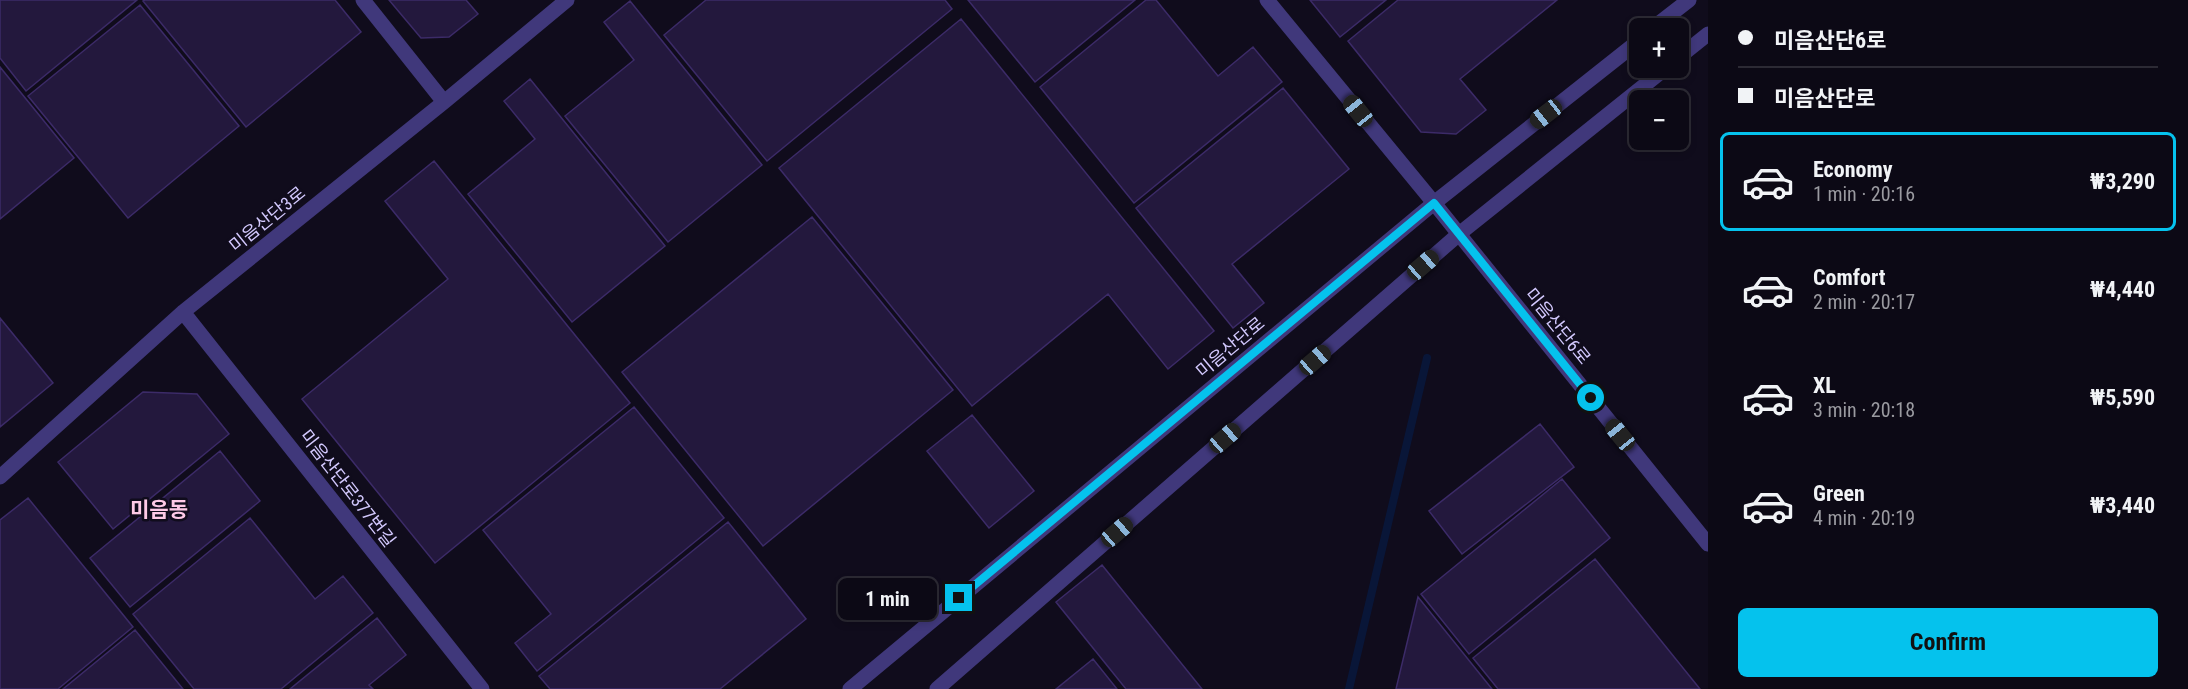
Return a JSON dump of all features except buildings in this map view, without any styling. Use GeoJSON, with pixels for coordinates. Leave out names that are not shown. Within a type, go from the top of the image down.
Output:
{"type":"FeatureCollection","features":[{"type":"Feature","properties":{"kind":"street"},"geometry":{"type":"LineString","coordinates":[[363,0],[444,102]]}},
{"type":"Feature","properties":{"kind":"street","name":"미음산단3로"},"geometry":{"type":"LineString","coordinates":[[0,477],[183,312],[567,0]]}},
{"type":"Feature","properties":{"kind":"street","name":"미음산단6로"},"geometry":{"type":"LineString","coordinates":[[1268,0],[1708,544]]}},
{"type":"Feature","properties":{"kind":"street"},"geometry":{"type":"LineString","coordinates":[[1666,18],[1689,0]]}},
{"type":"Feature","properties":{"kind":"street"},"geometry":{"type":"LineString","coordinates":[[1689,49],[1708,34]]}},
{"type":"Feature","properties":{"kind":"street","name":"미음산단로"},"geometry":{"type":"LineString","coordinates":[[850,689],[1434,203],[1629,48]]}},
{"type":"Feature","properties":{"kind":"street"},"geometry":{"type":"LineString","coordinates":[[937,689],[1459,234],[1654,78]]}},
{"type":"Feature","properties":{"kind":"street","name":"미음산단로377번길"},"geometry":{"type":"LineString","coordinates":[[183,312],[482,689]]}},
{"type":"Feature","properties":{"kind":"waterway"},"geometry":{"type":"LineString","coordinates":[[1349,689],[1427,358]]}},
{"type":"Feature","properties":{"kind":"district","name":"미음동"},"geometry":{"type":"Point","coordinates":[159,510]}},
{"type":"Feature","properties":{"kind":"route"},"geometry":{"type":"LineString","coordinates":[[959,598],[1434,203],[1591,398]]}}]}
